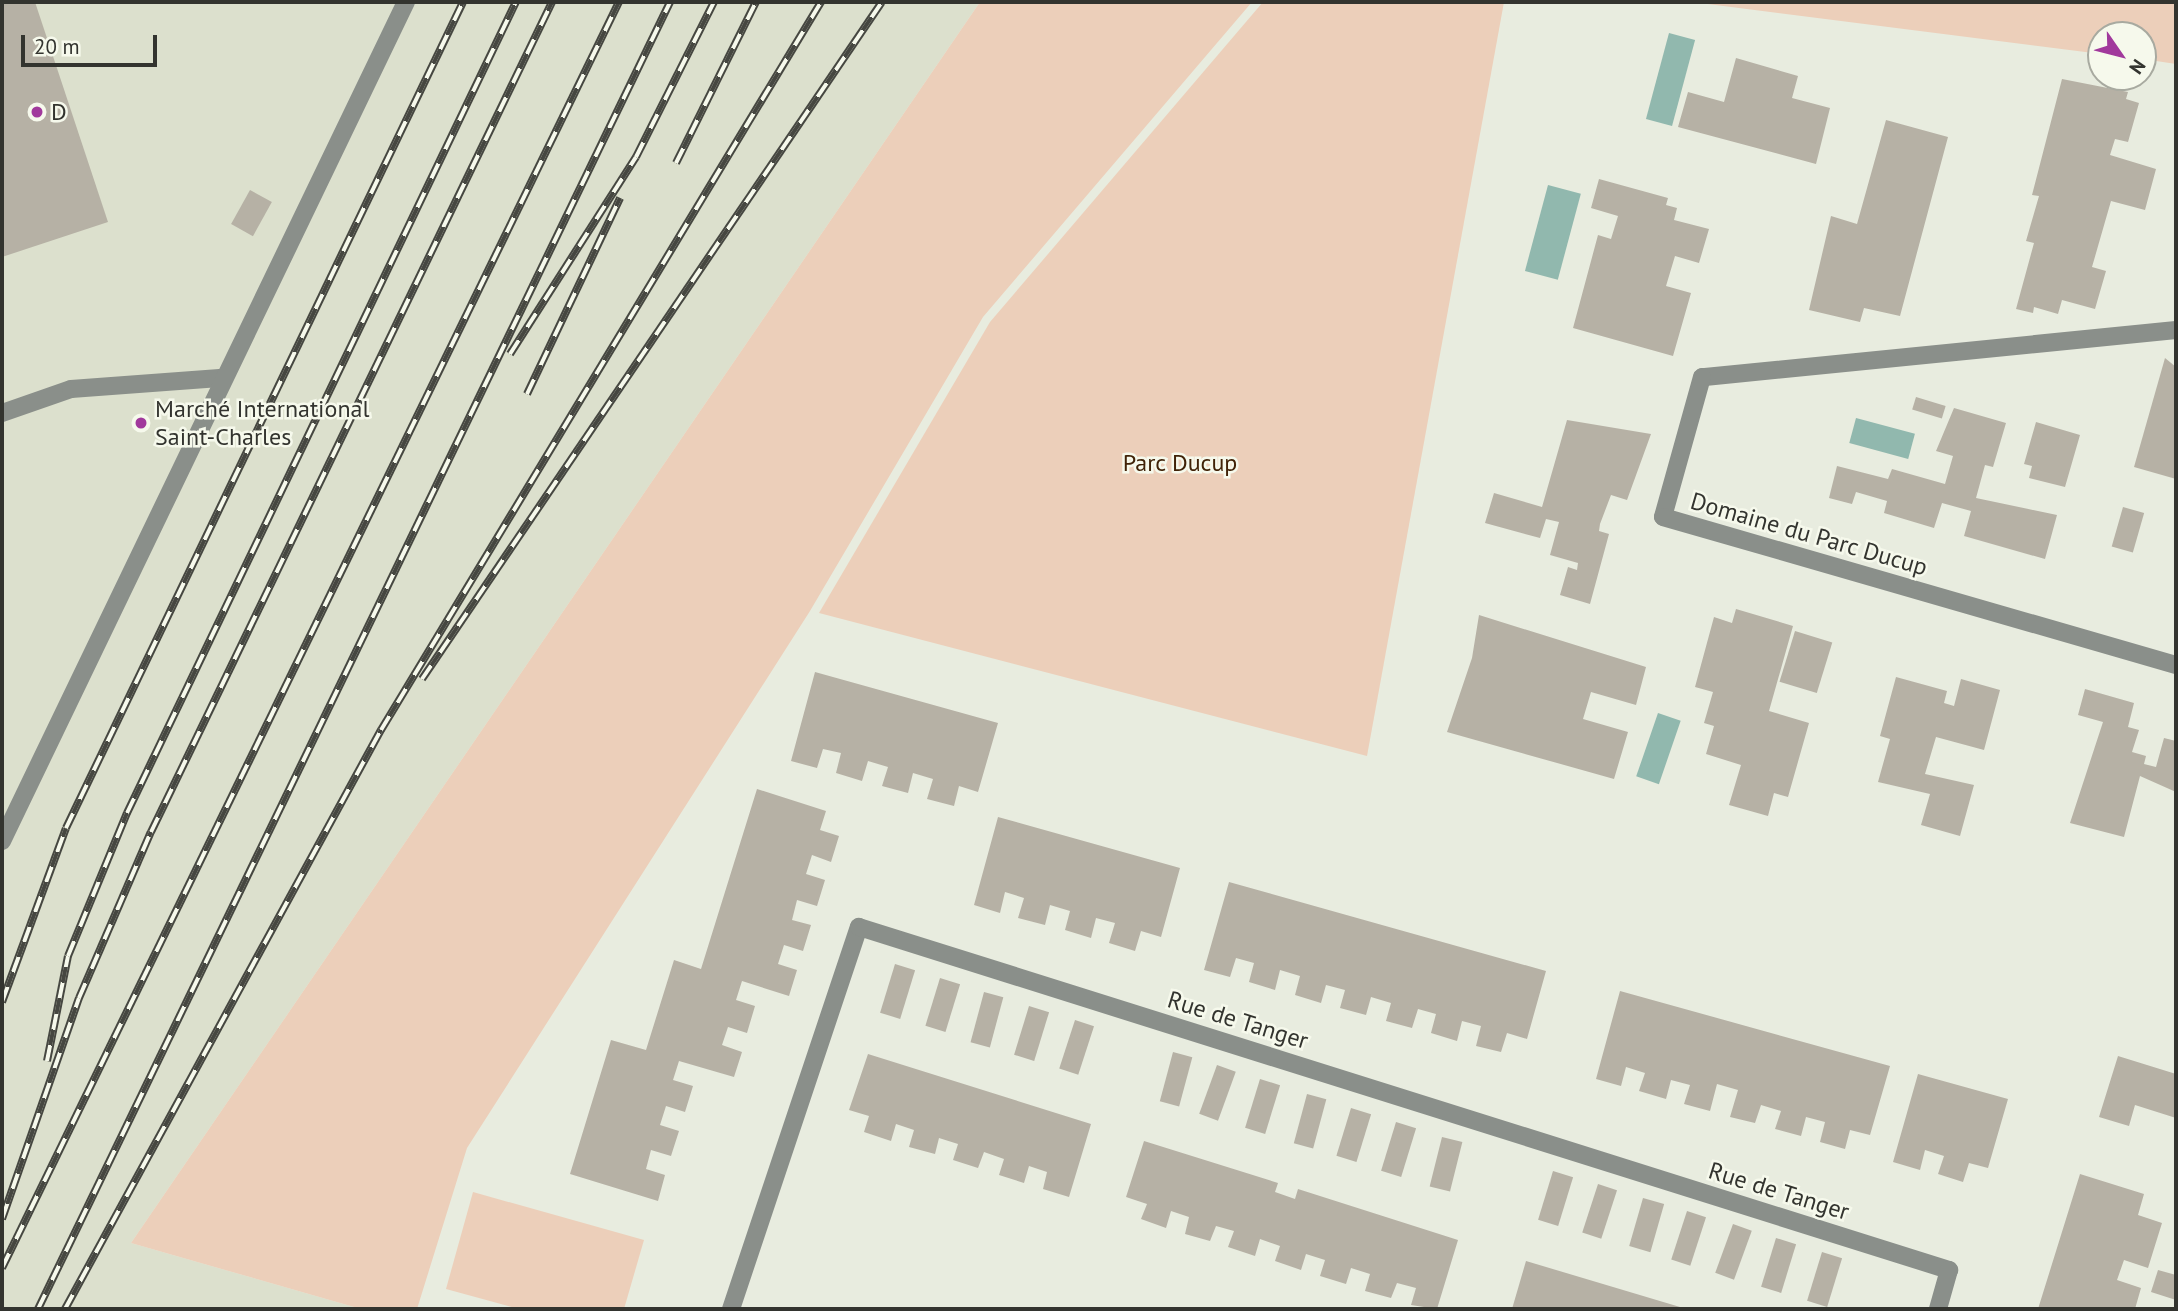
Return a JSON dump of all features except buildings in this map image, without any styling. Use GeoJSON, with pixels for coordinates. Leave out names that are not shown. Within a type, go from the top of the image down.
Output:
{"type":"FeatureCollection","features":[{"type":"Feature","properties":{"kind":"street"},"geometry":{"type":"LineString","coordinates":[[2,841],[220,378],[406,2]]}},
{"type":"Feature","properties":{"kind":"street","name":"Domaine du Parc Ducup"},"geometry":{"type":"LineString","coordinates":[[2176,330],[1702,377],[1663,517],[2176,665]]}},
{"type":"Feature","properties":{"kind":"street"},"geometry":{"type":"LineString","coordinates":[[2,413],[71,389],[220,378]]}},
{"type":"Feature","properties":{"kind":"street","name":"Rue de Tanger"},"geometry":{"type":"LineString","coordinates":[[731,1309],[859,926],[1949,1270],[1938,1309]]}},
{"type":"Feature","properties":{"kind":"shaded area"},"geometry":{"type":"Polygon","coordinates":[[[2,2],[980,2],[131,1243],[361,1309],[2,1309],[2,2]]]}},
{"type":"Feature","properties":{"kind":"green space"},"geometry":{"type":"Polygon","coordinates":[[[980,2],[1252,2],[983,317],[810,611],[467,1148],[417,1309],[361,1309],[131,1243],[980,2]]]}},
{"type":"Feature","properties":{"kind":"green space","name":"Parc Ducup"},"geometry":{"type":"Polygon","coordinates":[[[1263,2],[1504,2],[1367,756],[819,613],[990,322],[1263,2]]]}},
{"type":"Feature","properties":{"kind":"green space"},"geometry":{"type":"Polygon","coordinates":[[[1692,2],[2176,2],[2176,64],[2157,61],[2157,21],[2087,21],[2087,52],[1692,2]]]}},
{"type":"Feature","properties":{"kind":"green space"},"geometry":{"type":"Polygon","coordinates":[[[473,1192],[644,1240],[624,1309],[519,1309],[446,1289],[473,1192]]]}},
{"type":"Feature","properties":{"kind":"water"},"geometry":{"type":"Polygon","coordinates":[[[1669,33],[1695,40],[1672,126],[1646,119],[1669,33]]]}},
{"type":"Feature","properties":{"kind":"water"},"geometry":{"type":"Polygon","coordinates":[[[1548,185],[1581,194],[1558,280],[1525,271],[1548,185]]]}},
{"type":"Feature","properties":{"kind":"water"},"geometry":{"type":"Polygon","coordinates":[[[1856,418],[1915,434],[1908,459],[1849,443],[1856,418]]]}},
{"type":"Feature","properties":{"kind":"water"},"geometry":{"type":"Polygon","coordinates":[[[1658,713],[1681,721],[1659,784],[1636,776],[1658,713]]]}},
{"type":"Feature","properties":{"kind":"railway"},"geometry":{"type":"LineString","coordinates":[[2,1002],[66,828],[463,2]]}},
{"type":"Feature","properties":{"kind":"railway"},"geometry":{"type":"LineString","coordinates":[[47,1061],[68,956],[127,813],[516,2]]}},
{"type":"Feature","properties":{"kind":"railway"},"geometry":{"type":"LineString","coordinates":[[2,1219],[79,998],[151,832],[552,2]]}},
{"type":"Feature","properties":{"kind":"railway"},"geometry":{"type":"LineString","coordinates":[[2,1268],[619,2]]}},
{"type":"Feature","properties":{"kind":"railway"},"geometry":{"type":"LineString","coordinates":[[38,1309],[670,2]]}},
{"type":"Feature","properties":{"kind":"railway"},"geometry":{"type":"LineString","coordinates":[[510,354],[636,157],[714,2]]}},
{"type":"Feature","properties":{"kind":"railway"},"geometry":{"type":"LineString","coordinates":[[676,163],[756,2]]}},
{"type":"Feature","properties":{"kind":"railway"},"geometry":{"type":"LineString","coordinates":[[65,1309],[381,730],[821,2]]}},
{"type":"Feature","properties":{"kind":"railway"},"geometry":{"type":"LineString","coordinates":[[422,679],[882,2]]}},
{"type":"Feature","properties":{"kind":"railway"},"geometry":{"type":"LineString","coordinates":[[527,394],[620,198]]}},
{"type":"Feature","properties":{"kind":"place","name":"D"},"geometry":{"type":"Point","coordinates":[37,112]}},
{"type":"Feature","properties":{"kind":"place","name":"Marché International Saint-Charles"},"geometry":{"type":"Point","coordinates":[141,423]}}]}
